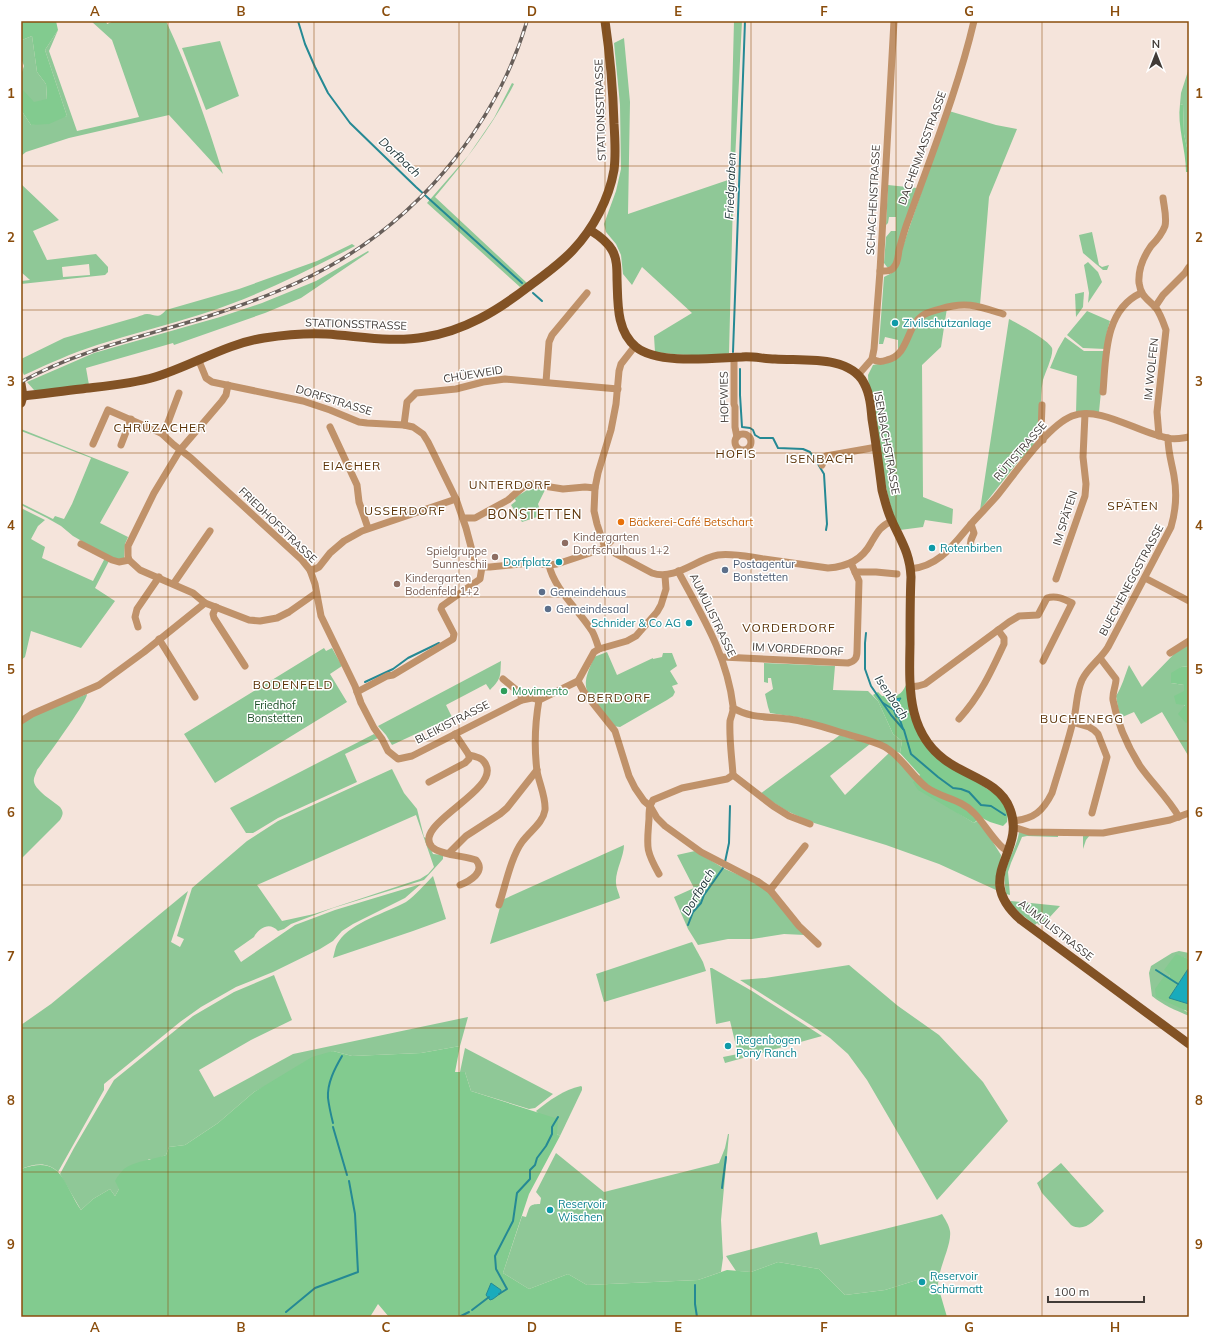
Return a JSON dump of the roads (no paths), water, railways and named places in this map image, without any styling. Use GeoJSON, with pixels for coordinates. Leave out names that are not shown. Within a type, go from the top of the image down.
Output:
{"type":"FeatureCollection","features":[{"type":"Feature","properties":{"kind":"main road","name":"STATIONSSTRASSE"},"geometry":{"type":"LineString","coordinates":[[22,393],[136,382],[156,377],[199,361],[234,345],[260,338],[288,335],[326,334],[398,340],[425,337],[450,331],[476,322],[500,307],[556,266],[572,251],[590,230],[603,205],[613,171],[615,157],[613,88],[605,21]]}},
{"type":"Feature","properties":{"kind":"main road"},"geometry":{"type":"LineString","coordinates":[[590,230],[604,240],[614,254],[617,264],[620,320],[624,331],[635,346],[651,354],[664,357],[754,357],[827,362],[840,364],[858,375]]}},
{"type":"Feature","properties":{"kind":"main road","name":"ISENBACHSTRASSE"},"geometry":{"type":"LineString","coordinates":[[858,375],[864,383],[868,395],[877,447],[882,490],[892,521],[905,546],[910,569],[910,686],[914,715],[924,735],[934,749],[950,764],[992,786],[999,792],[1009,806],[1013,824]]}},
{"type":"Feature","properties":{"kind":"main road"},"geometry":{"type":"LineString","coordinates":[[1008,851],[1013,824]]}},
{"type":"Feature","properties":{"kind":"main road","name":"AUMÜLISTRASSE"},"geometry":{"type":"LineString","coordinates":[[1008,851],[1000,872],[999,884],[1004,900],[1013,913],[1035,931],[1189,1044]]}},
{"type":"Feature","properties":{"kind":"street","name":"SCHACHENSTRASSE"},"geometry":{"type":"LineString","coordinates":[[872,359],[880,271],[894,21]]}},
{"type":"Feature","properties":{"kind":"street","name":"DACHENMASSTRASSE"},"geometry":{"type":"LineString","coordinates":[[880,271],[888,272],[893,269],[897,263],[908,220],[959,78],[974,21]]}},
{"type":"Feature","properties":{"kind":"street"},"geometry":{"type":"LineString","coordinates":[[1103,392],[1109,336],[1113,322],[1127,302],[1132,297],[1141,293],[1140,275],[1144,259],[1165,226],[1163,198]]}},
{"type":"Feature","properties":{"kind":"street"},"geometry":{"type":"LineString","coordinates":[[1155,307],[1163,295],[1189,267]]}},
{"type":"Feature","properties":{"kind":"street"},"geometry":{"type":"LineString","coordinates":[[546,382],[549,342],[552,335],[587,293]]}},
{"type":"Feature","properties":{"kind":"street","name":"IM WOLFEN"},"geometry":{"type":"LineString","coordinates":[[1141,293],[1155,307],[1162,317],[1166,330],[1157,412],[1159,436]]}},
{"type":"Feature","properties":{"kind":"street"},"geometry":{"type":"LineString","coordinates":[[858,375],[872,359],[882,362],[895,357],[904,346],[917,321],[922,315],[929,312],[951,305],[969,304],[1003,314]]}},
{"type":"Feature","properties":{"kind":"street"},"geometry":{"type":"LineString","coordinates":[[635,346],[621,364],[611,430],[595,488],[594,511],[597,524],[609,544],[652,574],[665,576],[711,557],[730,555],[837,568],[850,563],[865,552],[879,529],[892,521]]}},
{"type":"Feature","properties":{"kind":"street","name":"HOFWIES"},"geometry":{"type":"LineString","coordinates":[[734,357],[734,404],[737,437]]}},
{"type":"Feature","properties":{"kind":"street","name":"DORFSTRASSE"},"geometry":{"type":"LineString","coordinates":[[199,361],[206,378],[212,382],[303,401],[359,422],[404,425],[418,430],[428,442],[456,499],[474,558],[477,563],[482,566]]}},
{"type":"Feature","properties":{"kind":"street","name":"CHÜEWEID"},"geometry":{"type":"LineString","coordinates":[[404,425],[407,402],[416,393],[456,389],[500,379],[618,389]]}},
{"type":"Feature","properties":{"kind":"street"},"geometry":{"type":"LineString","coordinates":[[228,385],[226,395],[222,402],[180,450],[154,493],[128,546],[129,560],[140,570],[194,593],[205,603],[249,620],[260,621],[277,618],[316,593]]}},
{"type":"Feature","properties":{"kind":"street"},"geometry":{"type":"LineString","coordinates":[[161,433],[167,425],[179,393]]}},
{"type":"Feature","properties":{"kind":"street"},"geometry":{"type":"LineString","coordinates":[[1042,405],[1041,432],[1043,440]]}},
{"type":"Feature","properties":{"kind":"street","name":"FRIEDHOFSTRASSE"},"geometry":{"type":"LineString","coordinates":[[93,444],[108,410],[161,433],[302,560],[310,570],[315,584],[320,616],[361,703],[390,754],[398,759]]}},
{"type":"Feature","properties":{"kind":"street","name":"RÜTISTRASSE"},"geometry":{"type":"LineString","coordinates":[[910,569],[918,569],[926,566],[943,556],[995,498],[1043,440],[1062,421],[1074,415],[1086,414],[1103,416],[1168,438],[1189,437]]}},
{"type":"Feature","properties":{"kind":"street","name":"IM SPÄTEN"},"geometry":{"type":"LineString","coordinates":[[1056,579],[1085,496],[1086,484],[1083,441],[1086,414]]}},
{"type":"Feature","properties":{"kind":"street"},"geometry":{"type":"LineString","coordinates":[[121,445],[131,420]]}},
{"type":"Feature","properties":{"kind":"street"},"geometry":{"type":"LineString","coordinates":[[330,427],[357,485],[359,502],[368,528]]}},
{"type":"Feature","properties":{"kind":"street","name":"BUECHENEGGSTRASSE"},"geometry":{"type":"LineString","coordinates":[[1013,824],[1032,817],[1048,802],[1052,793],[1072,722],[1082,680],[1087,671],[1100,658],[1108,647],[1168,536],[1174,518],[1176,489],[1168,449],[1168,438]]}},
{"type":"Feature","properties":{"kind":"street"},"geometry":{"type":"LineString","coordinates":[[822,465],[826,456],[877,447]]}},
{"type":"Feature","properties":{"kind":"street"},"geometry":{"type":"LineString","coordinates":[[463,518],[475,518],[508,500],[523,487],[531,484],[563,489],[585,487],[595,488]]}},
{"type":"Feature","properties":{"kind":"street"},"geometry":{"type":"LineString","coordinates":[[310,570],[319,567],[330,553],[344,541],[368,528],[456,499]]}},
{"type":"Feature","properties":{"kind":"street"},"geometry":{"type":"LineString","coordinates":[[466,528],[470,526],[475,518]]}},
{"type":"Feature","properties":{"kind":"street"},"geometry":{"type":"LineString","coordinates":[[970,547],[974,533],[971,524]]}},
{"type":"Feature","properties":{"kind":"street"},"geometry":{"type":"LineString","coordinates":[[174,584],[210,531]]}},
{"type":"Feature","properties":{"kind":"street"},"geometry":{"type":"LineString","coordinates":[[81,544],[112,560],[119,562],[129,560]]}},
{"type":"Feature","properties":{"kind":"street"},"geometry":{"type":"LineString","coordinates":[[357,692],[387,676],[393,675],[453,639],[454,634],[441,609],[442,606],[480,579],[482,566],[490,567],[532,563],[549,565],[570,560],[609,544]]}},
{"type":"Feature","properties":{"kind":"street"},"geometry":{"type":"LineString","coordinates":[[850,563],[855,572],[897,574]]}},
{"type":"Feature","properties":{"kind":"street"},"geometry":{"type":"LineString","coordinates":[[549,565],[551,574],[556,583],[593,633],[599,649]]}},
{"type":"Feature","properties":{"kind":"street","name":"AUMÜLISTRASSE"},"geometry":{"type":"LineString","coordinates":[[678,571],[692,594],[722,657],[728,674],[733,708],[730,720],[733,776]]}},
{"type":"Feature","properties":{"kind":"street","name":"IM VORDERDORF"},"geometry":{"type":"LineString","coordinates":[[722,657],[852,662],[856,658],[857,650],[859,581],[855,572]]}},
{"type":"Feature","properties":{"kind":"street"},"geometry":{"type":"LineString","coordinates":[[498,905],[521,843],[544,815],[545,805],[537,770],[536,725],[539,700],[578,681],[594,652],[599,649],[627,641],[636,636],[657,612],[661,605],[666,589],[665,576]]}},
{"type":"Feature","properties":{"kind":"street"},"geometry":{"type":"LineString","coordinates":[[138,627],[135,616],[137,608],[159,577]]}},
{"type":"Feature","properties":{"kind":"street"},"geometry":{"type":"LineString","coordinates":[[1145,578],[1189,601]]}},
{"type":"Feature","properties":{"kind":"street"},"geometry":{"type":"LineString","coordinates":[[910,686],[925,684],[1008,622],[1019,616],[1038,615],[1047,598],[1052,596],[1074,600],[1043,661]]}},
{"type":"Feature","properties":{"kind":"street"},"geometry":{"type":"LineString","coordinates":[[21,721],[32,714],[99,685],[205,603]]}},
{"type":"Feature","properties":{"kind":"street"},"geometry":{"type":"LineString","coordinates":[[216,607],[213,614],[214,618],[245,666]]}},
{"type":"Feature","properties":{"kind":"street"},"geometry":{"type":"LineString","coordinates":[[959,719],[980,693],[1004,644],[1004,638],[998,630]]}},
{"type":"Feature","properties":{"kind":"street"},"geometry":{"type":"LineString","coordinates":[[159,639],[195,697]]}},
{"type":"Feature","properties":{"kind":"street"},"geometry":{"type":"LineString","coordinates":[[1170,653],[1189,641]]}},
{"type":"Feature","properties":{"kind":"street"},"geometry":{"type":"LineString","coordinates":[[1100,658],[1116,679],[1112,695],[1123,732],[1135,758],[1173,806],[1179,817]]}},
{"type":"Feature","properties":{"kind":"street"},"geometry":{"type":"LineString","coordinates":[[503,679],[520,693],[522,700]]}},
{"type":"Feature","properties":{"kind":"street"},"geometry":{"type":"LineString","coordinates":[[578,681],[584,692],[615,731],[629,775],[644,801],[650,806],[657,818],[665,826],[700,852],[757,881],[770,890],[799,926],[818,944]]}},
{"type":"Feature","properties":{"kind":"street","name":"BLEIKISTRASSE"},"geometry":{"type":"LineString","coordinates":[[398,759],[409,757],[522,700],[532,698],[539,700]]}},
{"type":"Feature","properties":{"kind":"street"},"geometry":{"type":"LineString","coordinates":[[733,708],[743,714],[812,723],[884,747],[898,757],[926,787],[966,806],[989,830],[1000,847],[1008,851]]}},
{"type":"Feature","properties":{"kind":"street"},"geometry":{"type":"LineString","coordinates":[[1072,722],[1094,730],[1098,734],[1107,757],[1092,813]]}},
{"type":"Feature","properties":{"kind":"street"},"geometry":{"type":"LineString","coordinates":[[455,734],[469,755],[478,757],[484,761],[488,768],[487,775],[481,785],[441,821],[429,836],[429,842],[433,848],[476,860],[479,863],[479,870],[474,878],[460,885]]}},
{"type":"Feature","properties":{"kind":"street"},"geometry":{"type":"LineString","coordinates":[[429,782],[465,763],[469,759],[469,755]]}},
{"type":"Feature","properties":{"kind":"street"},"geometry":{"type":"LineString","coordinates":[[449,853],[466,836],[507,808],[537,770]]}},
{"type":"Feature","properties":{"kind":"street"},"geometry":{"type":"LineString","coordinates":[[659,874],[649,855],[647,846],[650,806],[653,800],[682,788],[727,779],[733,776],[773,806],[790,816],[810,824]]}},
{"type":"Feature","properties":{"kind":"street"},"geometry":{"type":"LineString","coordinates":[[1013,824],[1029,832],[1095,834],[1111,832],[1179,817],[1189,813]]}},
{"type":"Feature","properties":{"kind":"street"},"geometry":{"type":"LineString","coordinates":[[770,890],[805,846]]}},
{"type":"Feature","properties":{"kind":"water"},"geometry":{"type":"Polygon","coordinates":[[[901,698],[898,703],[900,707],[898,717],[896,717],[891,704],[893,699],[901,698]]]}},
{"type":"Feature","properties":{"kind":"water"},"geometry":{"type":"Polygon","coordinates":[[[1188,969],[1189,970],[1189,1004],[1169,998],[1188,969]]]}},
{"type":"Feature","properties":{"kind":"water"},"geometry":{"type":"Polygon","coordinates":[[[491,1283],[501,1290],[501,1293],[490,1300],[486,1295],[491,1283]]]}},
{"type":"Feature","properties":{"kind":"waterway","name":"Dorfbach"},"geometry":{"type":"LineString","coordinates":[[298,21],[305,44],[328,93],[350,123],[416,187],[522,283]]}},
{"type":"Feature","properties":{"kind":"waterway","name":"Friedgraben"},"geometry":{"type":"LineString","coordinates":[[733,352],[745,21]]}},
{"type":"Feature","properties":{"kind":"waterway","name":"Dorfbach"},"geometry":{"type":"LineString","coordinates":[[533,293],[542,301]]}},
{"type":"Feature","properties":{"kind":"waterway","name":"Isenbach"},"geometry":{"type":"LineString","coordinates":[[740,369],[742,427],[750,428],[753,430],[755,435],[760,438],[773,438],[778,448],[803,449],[810,452],[824,474],[827,524],[826,530]]}},
{"type":"Feature","properties":{"kind":"waterway","name":"Isenbach"},"geometry":{"type":"LineString","coordinates":[[866,633],[865,669],[871,686],[891,715],[904,730],[911,754],[953,788],[969,792],[981,805],[991,806],[1005,815]]}},
{"type":"Feature","properties":{"kind":"waterway"},"geometry":{"type":"LineString","coordinates":[[365,682],[393,669],[408,658],[439,643]]}},
{"type":"Feature","properties":{"kind":"waterway","name":"Isenbach"},"geometry":{"type":"LineString","coordinates":[[883,703],[894,710]]}},
{"type":"Feature","properties":{"kind":"waterway","name":"Isenbach"},"geometry":{"type":"LineString","coordinates":[[899,717],[903,729]]}},
{"type":"Feature","properties":{"kind":"waterway","name":"Dorfbach"},"geometry":{"type":"LineString","coordinates":[[725,862],[729,843],[730,806]]}},
{"type":"Feature","properties":{"kind":"waterway","name":"Dorfbach"},"geometry":{"type":"LineString","coordinates":[[688,925],[693,912],[701,903],[704,895],[723,868]]}},
{"type":"Feature","properties":{"kind":"waterway","name":"Isenbach"},"geometry":{"type":"LineString","coordinates":[[1156,970],[1178,984]]}},
{"type":"Feature","properties":{"kind":"waterway"},"geometry":{"type":"LineString","coordinates":[[333,1123],[328,1092],[332,1076],[342,1056]]}},
{"type":"Feature","properties":{"kind":"waterway"},"geometry":{"type":"LineString","coordinates":[[499,1294],[507,1289],[496,1269],[495,1256],[513,1221],[517,1193],[530,1179],[530,1170],[535,1165],[537,1158],[546,1146],[552,1134],[552,1127],[558,1117]]}},
{"type":"Feature","properties":{"kind":"waterway"},"geometry":{"type":"LineString","coordinates":[[333,1127],[347,1175]]}},
{"type":"Feature","properties":{"kind":"waterway","name":"Dorfbach"},"geometry":{"type":"LineString","coordinates":[[722,1188],[726,1157]]}},
{"type":"Feature","properties":{"kind":"waterway"},"geometry":{"type":"LineString","coordinates":[[286,1312],[315,1288],[358,1272],[355,1214],[349,1181]]}},
{"type":"Feature","properties":{"kind":"waterway","name":"Dorfbach"},"geometry":{"type":"LineString","coordinates":[[695,1285],[697,1317]]}},
{"type":"Feature","properties":{"kind":"waterway"},"geometry":{"type":"LineString","coordinates":[[472,1310],[489,1297]]}},
{"type":"Feature","properties":{"kind":"waterway"},"geometry":{"type":"LineString","coordinates":[[459,1317],[469,1312]]}},
{"type":"Feature","properties":{"kind":"railway"},"geometry":{"type":"LineString","coordinates":[[21,382],[43,371],[90,352],[209,316],[277,291],[326,268],[374,238],[404,213],[431,186],[456,157],[479,125],[498,92],[514,57],[527,21]]}},
{"type":"Feature","properties":{"kind":"place","name":"Zivilschutzanlage"},"geometry":{"type":"Point","coordinates":[895,323]}},
{"type":"Feature","properties":{"kind":"place","name":"Bäckerei-Café Betschart"},"geometry":{"type":"Point","coordinates":[621,522]}},
{"type":"Feature","properties":{"kind":"place","name":"Kindergarten Dorfschulhaus 1+2"},"geometry":{"type":"Point","coordinates":[565,543]}},
{"type":"Feature","properties":{"kind":"place","name":"Rotenbirben"},"geometry":{"type":"Point","coordinates":[932,548]}},
{"type":"Feature","properties":{"kind":"place","name":"Spielgruppe Sunneschii"},"geometry":{"type":"Point","coordinates":[495,557]}},
{"type":"Feature","properties":{"kind":"place","name":"Dorfplatz"},"geometry":{"type":"Point","coordinates":[559,562]}},
{"type":"Feature","properties":{"kind":"place","name":"Postagentur Bonstetten"},"geometry":{"type":"Point","coordinates":[725,570]}},
{"type":"Feature","properties":{"kind":"place","name":"Kindergarten Bodenfeld 1+2"},"geometry":{"type":"Point","coordinates":[397,584]}},
{"type":"Feature","properties":{"kind":"place","name":"Gemeindehaus"},"geometry":{"type":"Point","coordinates":[542,592]}},
{"type":"Feature","properties":{"kind":"place","name":"Gemeindesaal"},"geometry":{"type":"Point","coordinates":[548,609]}},
{"type":"Feature","properties":{"kind":"place","name":"Schnider & Co AG"},"geometry":{"type":"Point","coordinates":[689,623]}},
{"type":"Feature","properties":{"kind":"place","name":"Movimento"},"geometry":{"type":"Point","coordinates":[504,691]}},
{"type":"Feature","properties":{"kind":"place","name":"Regenbogen Pony Ranch"},"geometry":{"type":"Point","coordinates":[728,1046]}},
{"type":"Feature","properties":{"kind":"place","name":"Reservoir Wischen"},"geometry":{"type":"Point","coordinates":[550,1210]}},
{"type":"Feature","properties":{"kind":"place","name":"Reservoir Schürmatt"},"geometry":{"type":"Point","coordinates":[922,1282]}},
{"type":"Feature","properties":{"kind":"district","name":"CHRÜZACHER"},"geometry":{"type":"Point","coordinates":[160,427]}},
{"type":"Feature","properties":{"kind":"district","name":"HOFIS"},"geometry":{"type":"Point","coordinates":[736,453]}},
{"type":"Feature","properties":{"kind":"district","name":"ISENBACH"},"geometry":{"type":"Point","coordinates":[820,458]}},
{"type":"Feature","properties":{"kind":"district","name":"EIACHER"},"geometry":{"type":"Point","coordinates":[352,465]}},
{"type":"Feature","properties":{"kind":"district","name":"UNTERDORF"},"geometry":{"type":"Point","coordinates":[510,484]}},
{"type":"Feature","properties":{"kind":"district","name":"SPÄTEN"},"geometry":{"type":"Point","coordinates":[1133,505]}},
{"type":"Feature","properties":{"kind":"district","name":"USSERDORF"},"geometry":{"type":"Point","coordinates":[405,510]}},
{"type":"Feature","properties":{"kind":"district","name":"BONSTETTEN"},"geometry":{"type":"Point","coordinates":[535,514]}},
{"type":"Feature","properties":{"kind":"district","name":"VORDERDORF"},"geometry":{"type":"Point","coordinates":[789,627]}},
{"type":"Feature","properties":{"kind":"district","name":"BODENFELD"},"geometry":{"type":"Point","coordinates":[293,684]}},
{"type":"Feature","properties":{"kind":"district","name":"OBERDORF"},"geometry":{"type":"Point","coordinates":[614,697]}},
{"type":"Feature","properties":{"kind":"district","name":"BUCHENEGG"},"geometry":{"type":"Point","coordinates":[1082,718]}},
{"type":"Feature","properties":{"kind":"park label","name":"Friedhof Bonstetten"},"geometry":{"type":"Point","coordinates":[275,711]}}]}
